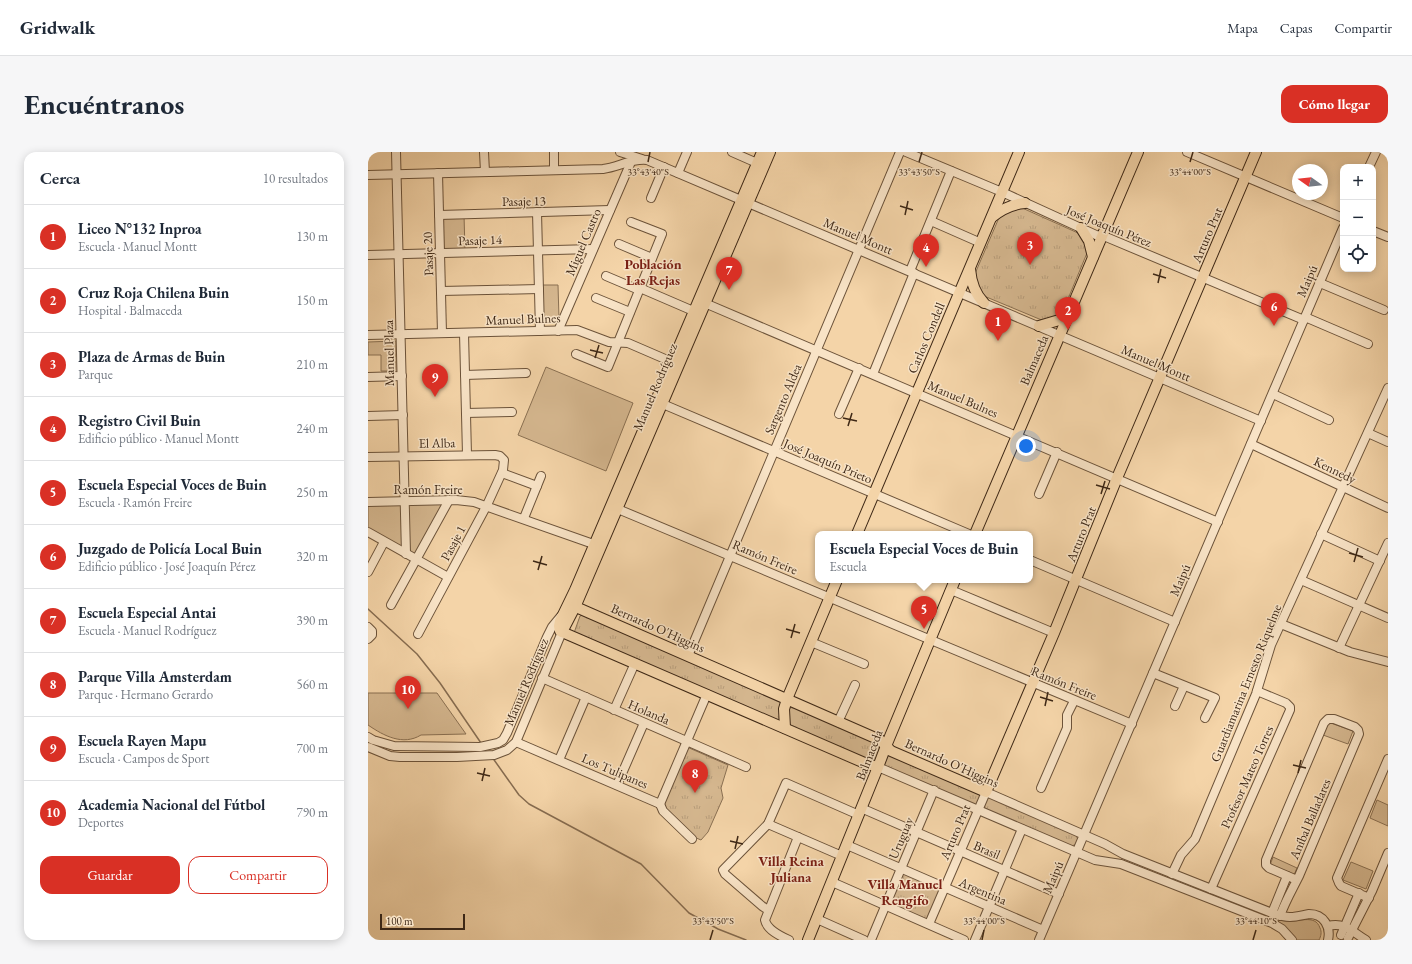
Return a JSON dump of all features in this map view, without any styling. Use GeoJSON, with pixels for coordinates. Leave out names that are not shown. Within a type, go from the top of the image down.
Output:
{"type":"FeatureCollection","features":[{"type":"Feature","properties":{"kind":"main road","name":"Manuel Rodríguez"},"geometry":{"type":"LineString","coordinates":[[745,201],[762,152]]}},
{"type":"Feature","properties":{"kind":"main road","name":"Manuel Rodríguez"},"geometry":{"type":"LineString","coordinates":[[562,632],[569,608],[614,508],[745,201],[770,152]]}},
{"type":"Feature","properties":{"kind":"main road","name":"Carlos Condell"},"geometry":{"type":"LineString","coordinates":[[858,531],[1019,152]]}},
{"type":"Feature","properties":{"kind":"main road","name":"Balmaceda"},"geometry":{"type":"LineString","coordinates":[[976,531],[1138,152]]}},
{"type":"Feature","properties":{"kind":"main road","name":"Arturo Prat"},"geometry":{"type":"LineString","coordinates":[[986,792],[1055,632],[1117,478],[1256,152]]}},
{"type":"Feature","properties":{"kind":"main road"},"geometry":{"type":"LineString","coordinates":[[992,217],[1013,205],[1025,203]]}},
{"type":"Feature","properties":{"kind":"main road"},"geometry":{"type":"LineString","coordinates":[[1080,228],[1089,241],[1093,257]]}},
{"type":"Feature","properties":{"kind":"main road"},"geometry":{"type":"LineString","coordinates":[[970,269],[971,278],[976,291],[984,303]]}},
{"type":"Feature","properties":{"kind":"main road","name":"Manuel Rodríguez"},"geometry":{"type":"LineString","coordinates":[[659,402],[672,362],[697,313]]}},
{"type":"Feature","properties":{"kind":"main road"},"geometry":{"type":"LineString","coordinates":[[1039,326],[1066,318]]}},
{"type":"Feature","properties":{"kind":"main road"},"geometry":{"type":"LineString","coordinates":[[785,728],[784,709],[787,699],[836,583]]}},
{"type":"Feature","properties":{"kind":"main road","name":"Balmaceda"},"geometry":{"type":"LineString","coordinates":[[808,940],[886,746],[953,586]]}},
{"type":"Feature","properties":{"kind":"main road","name":"Bernardo O'Higgins"},"geometry":{"type":"LineString","coordinates":[[569,608],[688,656],[880,740],[891,751],[986,792]]}},
{"type":"Feature","properties":{"kind":"main road"},"geometry":{"type":"LineString","coordinates":[[562,632],[867,764],[878,767]]}},
{"type":"Feature","properties":{"kind":"street","name":"Manuel Plaza"},"geometry":{"type":"LineString","coordinates":[[396,152],[406,554]]}},
{"type":"Feature","properties":{"kind":"street"},"geometry":{"type":"LineString","coordinates":[[484,152],[485,172]]}},
{"type":"Feature","properties":{"kind":"street"},"geometry":{"type":"LineString","coordinates":[[554,152],[554,170]]}},
{"type":"Feature","properties":{"kind":"street","name":"Manuel Montt"},"geometry":{"type":"LineString","coordinates":[[619,152],[664,167],[1261,421]]}},
{"type":"Feature","properties":{"kind":"street"},"geometry":{"type":"LineString","coordinates":[[614,167],[619,152]]}},
{"type":"Feature","properties":{"kind":"street"},"geometry":{"type":"LineString","coordinates":[[678,173],[687,152]]}},
{"type":"Feature","properties":{"kind":"street"},"geometry":{"type":"LineString","coordinates":[[732,152],[757,163]]}},
{"type":"Feature","properties":{"kind":"street","name":"Sargento Aldea"},"geometry":{"type":"LineString","coordinates":[[688,656],[900,152]]}},
{"type":"Feature","properties":{"kind":"street","name":"José Joaquín Pérez"},"geometry":{"type":"LineString","coordinates":[[906,152],[1002,192],[1096,235],[1106,237],[1203,278],[1368,344]]}},
{"type":"Feature","properties":{"kind":"street"},"geometry":{"type":"LineString","coordinates":[[1187,152],[1340,217]]}},
{"type":"Feature","properties":{"kind":"street"},"geometry":{"type":"LineString","coordinates":[[1370,164],[1376,152]]}},
{"type":"Feature","properties":{"kind":"street","name":"Manuel Montt"},"geometry":{"type":"LineString","coordinates":[[368,175],[614,167],[643,160]]}},
{"type":"Feature","properties":{"kind":"street","name":"Miguel Castro"},"geometry":{"type":"LineString","coordinates":[[558,331],[631,162]]}},
{"type":"Feature","properties":{"kind":"street"},"geometry":{"type":"LineString","coordinates":[[651,198],[664,167]]}},
{"type":"Feature","properties":{"kind":"street"},"geometry":{"type":"LineString","coordinates":[[873,374],[951,171]]}},
{"type":"Feature","properties":{"kind":"street","name":"Pasaje 20"},"geometry":{"type":"LineString","coordinates":[[438,173],[442,334]]}},
{"type":"Feature","properties":{"kind":"street","name":"Pasaje 13"},"geometry":{"type":"LineString","coordinates":[[439,214],[610,210]]}},
{"type":"Feature","properties":{"kind":"street"},"geometry":{"type":"LineString","coordinates":[[537,212],[540,331]]}},
{"type":"Feature","properties":{"kind":"street"},"geometry":{"type":"LineString","coordinates":[[931,221],[981,243]]}},
{"type":"Feature","properties":{"kind":"street"},"geometry":{"type":"LineString","coordinates":[[576,354],[608,367],[662,234],[631,222]]}},
{"type":"Feature","properties":{"kind":"street"},"geometry":{"type":"LineString","coordinates":[[1376,232],[1388,237]]}},
{"type":"Feature","properties":{"kind":"street","name":"Maipú"},"geometry":{"type":"LineString","coordinates":[[1039,940],[1340,235]]}},
{"type":"Feature","properties":{"kind":"street"},"geometry":{"type":"LineString","coordinates":[[619,244],[652,258]]}},
{"type":"Feature","properties":{"kind":"street","name":"Pasaje 14"},"geometry":{"type":"LineString","coordinates":[[368,255],[593,249]]}},
{"type":"Feature","properties":{"kind":"street"},"geometry":{"type":"LineString","coordinates":[[606,276],[697,313]]}},
{"type":"Feature","properties":{"kind":"street"},"geometry":{"type":"LineString","coordinates":[[1320,283],[1384,310]]}},
{"type":"Feature","properties":{"kind":"street"},"geometry":{"type":"LineString","coordinates":[[441,291],[539,288]]}},
{"type":"Feature","properties":{"kind":"street"},"geometry":{"type":"LineString","coordinates":[[596,298],[630,312]]}},
{"type":"Feature","properties":{"kind":"street","name":"Manuel Bulnes"},"geometry":{"type":"LineString","coordinates":[[702,302],[917,392],[1218,522]]}},
{"type":"Feature","properties":{"kind":"street","name":"Manuel Bulnes"},"geometry":{"type":"LineString","coordinates":[[368,335],[577,330],[609,342],[628,343],[672,362]]}},
{"type":"Feature","properties":{"kind":"street"},"geometry":{"type":"LineString","coordinates":[[464,333],[467,455]]}},
{"type":"Feature","properties":{"kind":"street"},"geometry":{"type":"LineString","coordinates":[[839,414],[859,368]]}},
{"type":"Feature","properties":{"kind":"street"},"geometry":{"type":"LineString","coordinates":[[465,375],[526,373]]}},
{"type":"Feature","properties":{"kind":"street"},"geometry":{"type":"LineString","coordinates":[[368,377],[402,376]]}},
{"type":"Feature","properties":{"kind":"street","name":"Guardiamarina Ernesto Riquelme"},"geometry":{"type":"LineString","coordinates":[[1172,874],[1181,855],[1195,839],[1257,691],[1271,645],[1388,388]]}},
{"type":"Feature","properties":{"kind":"street"},"geometry":{"type":"LineString","coordinates":[[1273,394],[1329,420]]}},
{"type":"Feature","properties":{"kind":"street","name":"José Joaquín Prieto"},"geometry":{"type":"LineString","coordinates":[[659,402],[962,531]]}},
{"type":"Feature","properties":{"kind":"street"},"geometry":{"type":"LineString","coordinates":[[466,413],[512,412]]}},
{"type":"Feature","properties":{"kind":"street"},"geometry":{"type":"LineString","coordinates":[[368,416],[403,415]]}},
{"type":"Feature","properties":{"kind":"street","name":"Kennedy"},"geometry":{"type":"LineString","coordinates":[[1256,433],[1262,444],[1272,454]]}},
{"type":"Feature","properties":{"kind":"street"},"geometry":{"type":"LineString","coordinates":[[1368,433],[1388,442]]}},
{"type":"Feature","properties":{"kind":"street","name":"Kennedy"},"geometry":{"type":"LineString","coordinates":[[1251,444],[1388,508]]}},
{"type":"Feature","properties":{"kind":"street"},"geometry":{"type":"LineString","coordinates":[[1039,494],[1057,452]]}},
{"type":"Feature","properties":{"kind":"street","name":"El Alba"},"geometry":{"type":"LineString","coordinates":[[368,457],[495,455],[500,456],[504,460]]}},
{"type":"Feature","properties":{"kind":"street","name":"Pasaje 1"},"geometry":{"type":"LineString","coordinates":[[418,634],[487,505],[502,472],[504,460]]}},
{"type":"Feature","properties":{"kind":"street"},"geometry":{"type":"LineString","coordinates":[[502,472],[537,486]]}},
{"type":"Feature","properties":{"kind":"street"},"geometry":{"type":"LineString","coordinates":[[524,518],[541,476]]}},
{"type":"Feature","properties":{"kind":"street"},"geometry":{"type":"LineString","coordinates":[[391,605],[449,500]]}},
{"type":"Feature","properties":{"kind":"street","name":"Ramón Freire"},"geometry":{"type":"LineString","coordinates":[[368,502],[468,501],[487,505],[598,545]]}},
{"type":"Feature","properties":{"kind":"street","name":"Ramón Freire"},"geometry":{"type":"LineString","coordinates":[[614,508],[1032,684],[1132,724]]}},
{"type":"Feature","properties":{"kind":"street"},"geometry":{"type":"LineString","coordinates":[[368,532],[448,577]]}},
{"type":"Feature","properties":{"kind":"street"},"geometry":{"type":"LineString","coordinates":[[1322,534],[1380,561]]}},
{"type":"Feature","properties":{"kind":"street"},"geometry":{"type":"LineString","coordinates":[[368,572],[384,542]]}},
{"type":"Feature","properties":{"kind":"street"},"geometry":{"type":"LineString","coordinates":[[1340,648],[1388,543]]}},
{"type":"Feature","properties":{"kind":"street"},"geometry":{"type":"LineString","coordinates":[[1033,561],[1175,622]]}},
{"type":"Feature","properties":{"kind":"street"},"geometry":{"type":"LineString","coordinates":[[1301,580],[1388,618]]}},
{"type":"Feature","properties":{"kind":"street"},"geometry":{"type":"LineString","coordinates":[[953,586],[1055,632]]}},
{"type":"Feature","properties":{"kind":"street"},"geometry":{"type":"LineString","coordinates":[[368,737],[378,742],[394,746],[484,746],[498,743],[503,740],[552,627],[569,608]]}},
{"type":"Feature","properties":{"kind":"street"},"geometry":{"type":"LineString","coordinates":[[1281,624],[1340,648],[1388,662]]}},
{"type":"Feature","properties":{"kind":"street"},"geometry":{"type":"LineString","coordinates":[[368,627],[372,631],[372,634],[368,639]]}},
{"type":"Feature","properties":{"kind":"street","name":"Manuel Rodríguez"},"geometry":{"type":"LineString","coordinates":[[516,742],[562,632]]}},
{"type":"Feature","properties":{"kind":"street"},"geometry":{"type":"LineString","coordinates":[[811,642],[864,664]]}},
{"type":"Feature","properties":{"kind":"street"},"geometry":{"type":"LineString","coordinates":[[614,710],[635,663]]}},
{"type":"Feature","properties":{"kind":"street"},"geometry":{"type":"LineString","coordinates":[[1153,673],[1215,698],[1205,718]]}},
{"type":"Feature","properties":{"kind":"street","name":"Holanda"},"geometry":{"type":"LineString","coordinates":[[542,678],[746,767]]}},
{"type":"Feature","properties":{"kind":"street"},"geometry":{"type":"LineString","coordinates":[[838,722],[854,685]]}},
{"type":"Feature","properties":{"kind":"street"},"geometry":{"type":"LineString","coordinates":[[1175,706],[1184,686]]}},
{"type":"Feature","properties":{"kind":"street","name":"Profesor Mateo Torres"},"geometry":{"type":"LineString","coordinates":[[1211,890],[1290,710],[1290,706],[1286,703],[1257,691]]}},
{"type":"Feature","properties":{"kind":"street"},"geometry":{"type":"LineString","coordinates":[[660,804],[707,694]]}},
{"type":"Feature","properties":{"kind":"street"},"geometry":{"type":"LineString","coordinates":[[559,760],[586,697]]}},
{"type":"Feature","properties":{"kind":"street"},"geometry":{"type":"LineString","coordinates":[[1041,788],[1067,728],[1067,716],[1074,700]]}},
{"type":"Feature","properties":{"kind":"street","name":"Aníbal Balladares"},"geometry":{"type":"LineString","coordinates":[[1272,913],[1287,876],[1269,868],[1266,865],[1266,860],[1325,721],[1332,718],[1353,726],[1358,730],[1359,734],[1297,880],[1280,916]]}},
{"type":"Feature","properties":{"kind":"street"},"geometry":{"type":"LineString","coordinates":[[617,785],[644,723]]}},
{"type":"Feature","properties":{"kind":"street"},"geometry":{"type":"LineString","coordinates":[[368,747],[390,756],[485,756],[494,755],[507,750],[516,742]]}},
{"type":"Feature","properties":{"kind":"street","name":"Los Tulipanes"},"geometry":{"type":"LineString","coordinates":[[516,742],[660,804],[663,811],[692,839]]}},
{"type":"Feature","properties":{"kind":"street"},"geometry":{"type":"LineString","coordinates":[[426,746],[426,757]]}},
{"type":"Feature","properties":{"kind":"street"},"geometry":{"type":"LineString","coordinates":[[1369,898],[1341,886],[1338,882],[1338,876],[1388,759]]}},
{"type":"Feature","properties":{"kind":"street"},"geometry":{"type":"LineString","coordinates":[[878,767],[1098,861],[1121,864],[1277,926],[1292,940]]}},
{"type":"Feature","properties":{"kind":"street"},"geometry":{"type":"LineString","coordinates":[[768,910],[723,871],[768,824],[786,783],[860,812]]}},
{"type":"Feature","properties":{"kind":"street","name":"Uruguay"},"geometry":{"type":"LineString","coordinates":[[871,940],[934,790]]}},
{"type":"Feature","properties":{"kind":"street","name":"Arturo Prat"},"geometry":{"type":"LineString","coordinates":[[929,924],[986,792]]}},
{"type":"Feature","properties":{"kind":"street","name":"Bernardo O'Higgins"},"geometry":{"type":"LineString","coordinates":[[986,792],[1108,845],[1123,854],[1211,890],[1280,916],[1290,917],[1308,914],[1316,915],[1322,918],[1328,926]]}},
{"type":"Feature","properties":{"kind":"street","name":"Brasil"},"geometry":{"type":"LineString","coordinates":[[860,812],[917,832],[1059,894]]}},
{"type":"Feature","properties":{"kind":"street"},"geometry":{"type":"LineString","coordinates":[[768,824],[842,856]]}},
{"type":"Feature","properties":{"kind":"street"},"geometry":{"type":"LineString","coordinates":[[975,940],[1022,829]]}},
{"type":"Feature","properties":{"kind":"street"},"geometry":{"type":"LineString","coordinates":[[789,940],[774,932],[766,924],[765,918],[798,837]]}},
{"type":"Feature","properties":{"kind":"street","name":"Argentina"},"geometry":{"type":"LineString","coordinates":[[847,845],[1043,930]]}},
{"type":"Feature","properties":{"kind":"street"},"geometry":{"type":"LineString","coordinates":[[1349,928],[1369,898],[1388,853]]}},
{"type":"Feature","properties":{"kind":"street"},"geometry":{"type":"LineString","coordinates":[[1287,876],[1297,880]]}},
{"type":"Feature","properties":{"kind":"street"},"geometry":{"type":"LineString","coordinates":[[1187,889],[1190,881]]}},
{"type":"Feature","properties":{"kind":"street"},"geometry":{"type":"LineString","coordinates":[[832,882],[964,940]]}},
{"type":"Feature","properties":{"kind":"street"},"geometry":{"type":"LineString","coordinates":[[1328,938],[1334,934],[1347,938],[1359,893]]}},
{"type":"Feature","properties":{"kind":"street"},"geometry":{"type":"LineString","coordinates":[[1220,903],[1223,894]]}},
{"type":"Feature","properties":{"kind":"street"},"geometry":{"type":"LineString","coordinates":[[817,919],[864,940]]}},
{"type":"Feature","properties":{"kind":"street"},"geometry":{"type":"LineString","coordinates":[[1328,938],[1328,926],[1340,925],[1349,928],[1366,940]]}},
{"type":"Feature","properties":{"kind":"green space"},"geometry":{"type":"Polygon","coordinates":[[[1020,207],[1080,234],[1086,248],[1087,253],[1063,311],[1060,316],[1044,321],[984,296],[974,276],[1001,213],[1020,207]]]}},
{"type":"Feature","properties":{"kind":"green space"},"geometry":{"type":"Polygon","coordinates":[[[464,215],[465,251],[443,251],[442,216],[464,215]]]}},
{"type":"Feature","properties":{"kind":"green space"},"geometry":{"type":"Polygon","coordinates":[[[542,285],[558,285],[559,319],[542,320],[542,285]]]}},
{"type":"Feature","properties":{"kind":"green space"},"geometry":{"type":"Polygon","coordinates":[[[396,341],[396,371],[381,371],[381,355],[368,355],[368,342],[396,341]]]}},
{"type":"Feature","properties":{"kind":"green space"},"geometry":{"type":"Polygon","coordinates":[[[546,367],[633,403],[606,471],[518,435],[546,367]]]}},
{"type":"Feature","properties":{"kind":"green space"},"geometry":{"type":"Polygon","coordinates":[[[406,503],[444,504],[415,557],[408,553],[406,503]]]}},
{"type":"Feature","properties":{"kind":"green space"},"geometry":{"type":"Polygon","coordinates":[[[401,504],[403,550],[368,531],[368,505],[401,504]]]}},
{"type":"Feature","properties":{"kind":"green space"},"geometry":{"type":"Polygon","coordinates":[[[583,615],[872,741],[892,755],[1076,835],[1078,840],[1075,845],[1070,846],[784,725],[574,633],[580,616],[583,615]]]}},
{"type":"Feature","properties":{"kind":"green space"},"geometry":{"type":"Polygon","coordinates":[[[368,693],[437,693],[466,734],[421,735],[407,740],[387,736],[368,725],[368,693]]]}},
{"type":"Feature","properties":{"kind":"green space"},"geometry":{"type":"Polygon","coordinates":[[[1328,722],[1353,731],[1348,744],[1323,735],[1328,722]]]}},
{"type":"Feature","properties":{"kind":"green space"},"geometry":{"type":"Polygon","coordinates":[[[687,747],[728,765],[721,788],[723,798],[708,832],[701,840],[694,837],[664,810],[663,805],[687,747]]]}},
{"type":"Feature","properties":{"kind":"green space"},"geometry":{"type":"Polygon","coordinates":[[[1377,800],[1388,805],[1388,826],[1370,818],[1377,800]]]}},
{"type":"Feature","properties":{"kind":"green space"},"geometry":{"type":"Polygon","coordinates":[[[1273,857],[1297,868],[1294,875],[1270,865],[1273,857]]]}},
{"type":"Feature","properties":{"kind":"green space"},"geometry":{"type":"Polygon","coordinates":[[[1351,862],[1373,871],[1366,889],[1343,880],[1351,862]]]}},
{"type":"Feature","properties":{"kind":"green space"},"geometry":{"type":"Polygon","coordinates":[[[903,873],[940,889],[927,921],[890,905],[903,873]]]}},
{"type":"Feature","properties":{"kind":"green space"},"geometry":{"type":"Polygon","coordinates":[[[1194,885],[1277,919],[1284,921],[1314,921],[1318,923],[1321,930],[1320,938],[1319,940],[1296,940],[1280,923],[1193,887],[1194,885]]]}},
{"type":"Feature","properties":{"kind":"waterway"},"geometry":{"type":"LineString","coordinates":[[368,609],[417,654],[440,683],[481,743]]}},
{"type":"Feature","properties":{"kind":"waterway"},"geometry":{"type":"LineString","coordinates":[[492,757],[519,795],[529,804],[641,864],[689,913],[718,929],[746,940]]}},
{"type":"Feature","properties":{"kind":"place","name":"Plaza de Armas de Buin"},"geometry":{"type":"Point","coordinates":[1030,265]}},
{"type":"Feature","properties":{"kind":"place","name":"Registro Civil Buin"},"geometry":{"type":"Point","coordinates":[926,267]}},
{"type":"Feature","properties":{"kind":"place","name":"Escuela Especial Antai"},"geometry":{"type":"Point","coordinates":[729,290]}},
{"type":"Feature","properties":{"kind":"place","name":"Juzgado de Policía Local Buin"},"geometry":{"type":"Point","coordinates":[1274,326]}},
{"type":"Feature","properties":{"kind":"place","name":"Cruz Roja Chilena Buin"},"geometry":{"type":"Point","coordinates":[1068,330]}},
{"type":"Feature","properties":{"kind":"place","name":"Liceo N°132 Inproa"},"geometry":{"type":"Point","coordinates":[998,341]}},
{"type":"Feature","properties":{"kind":"place","name":"Escuela Rayen Mapu"},"geometry":{"type":"Point","coordinates":[435,397]}},
{"type":"Feature","properties":{"kind":"place","name":"Escuela Especial Voces de Buin"},"geometry":{"type":"Point","coordinates":[924,629]}},
{"type":"Feature","properties":{"kind":"place","name":"Academia Nacional del Fútbol"},"geometry":{"type":"Point","coordinates":[408,709]}},
{"type":"Feature","properties":{"kind":"place","name":"Parque Villa Amsterdam"},"geometry":{"type":"Point","coordinates":[695,793]}},
{"type":"Feature","properties":{"kind":"district","name":"Población Las Rejas"},"geometry":{"type":"Point","coordinates":[653,272]}},
{"type":"Feature","properties":{"kind":"district","name":"Villa Reina Juliana"},"geometry":{"type":"Point","coordinates":[791,870]}},
{"type":"Feature","properties":{"kind":"district","name":"Villa Manuel Rengifo"},"geometry":{"type":"Point","coordinates":[905,892]}}]}
